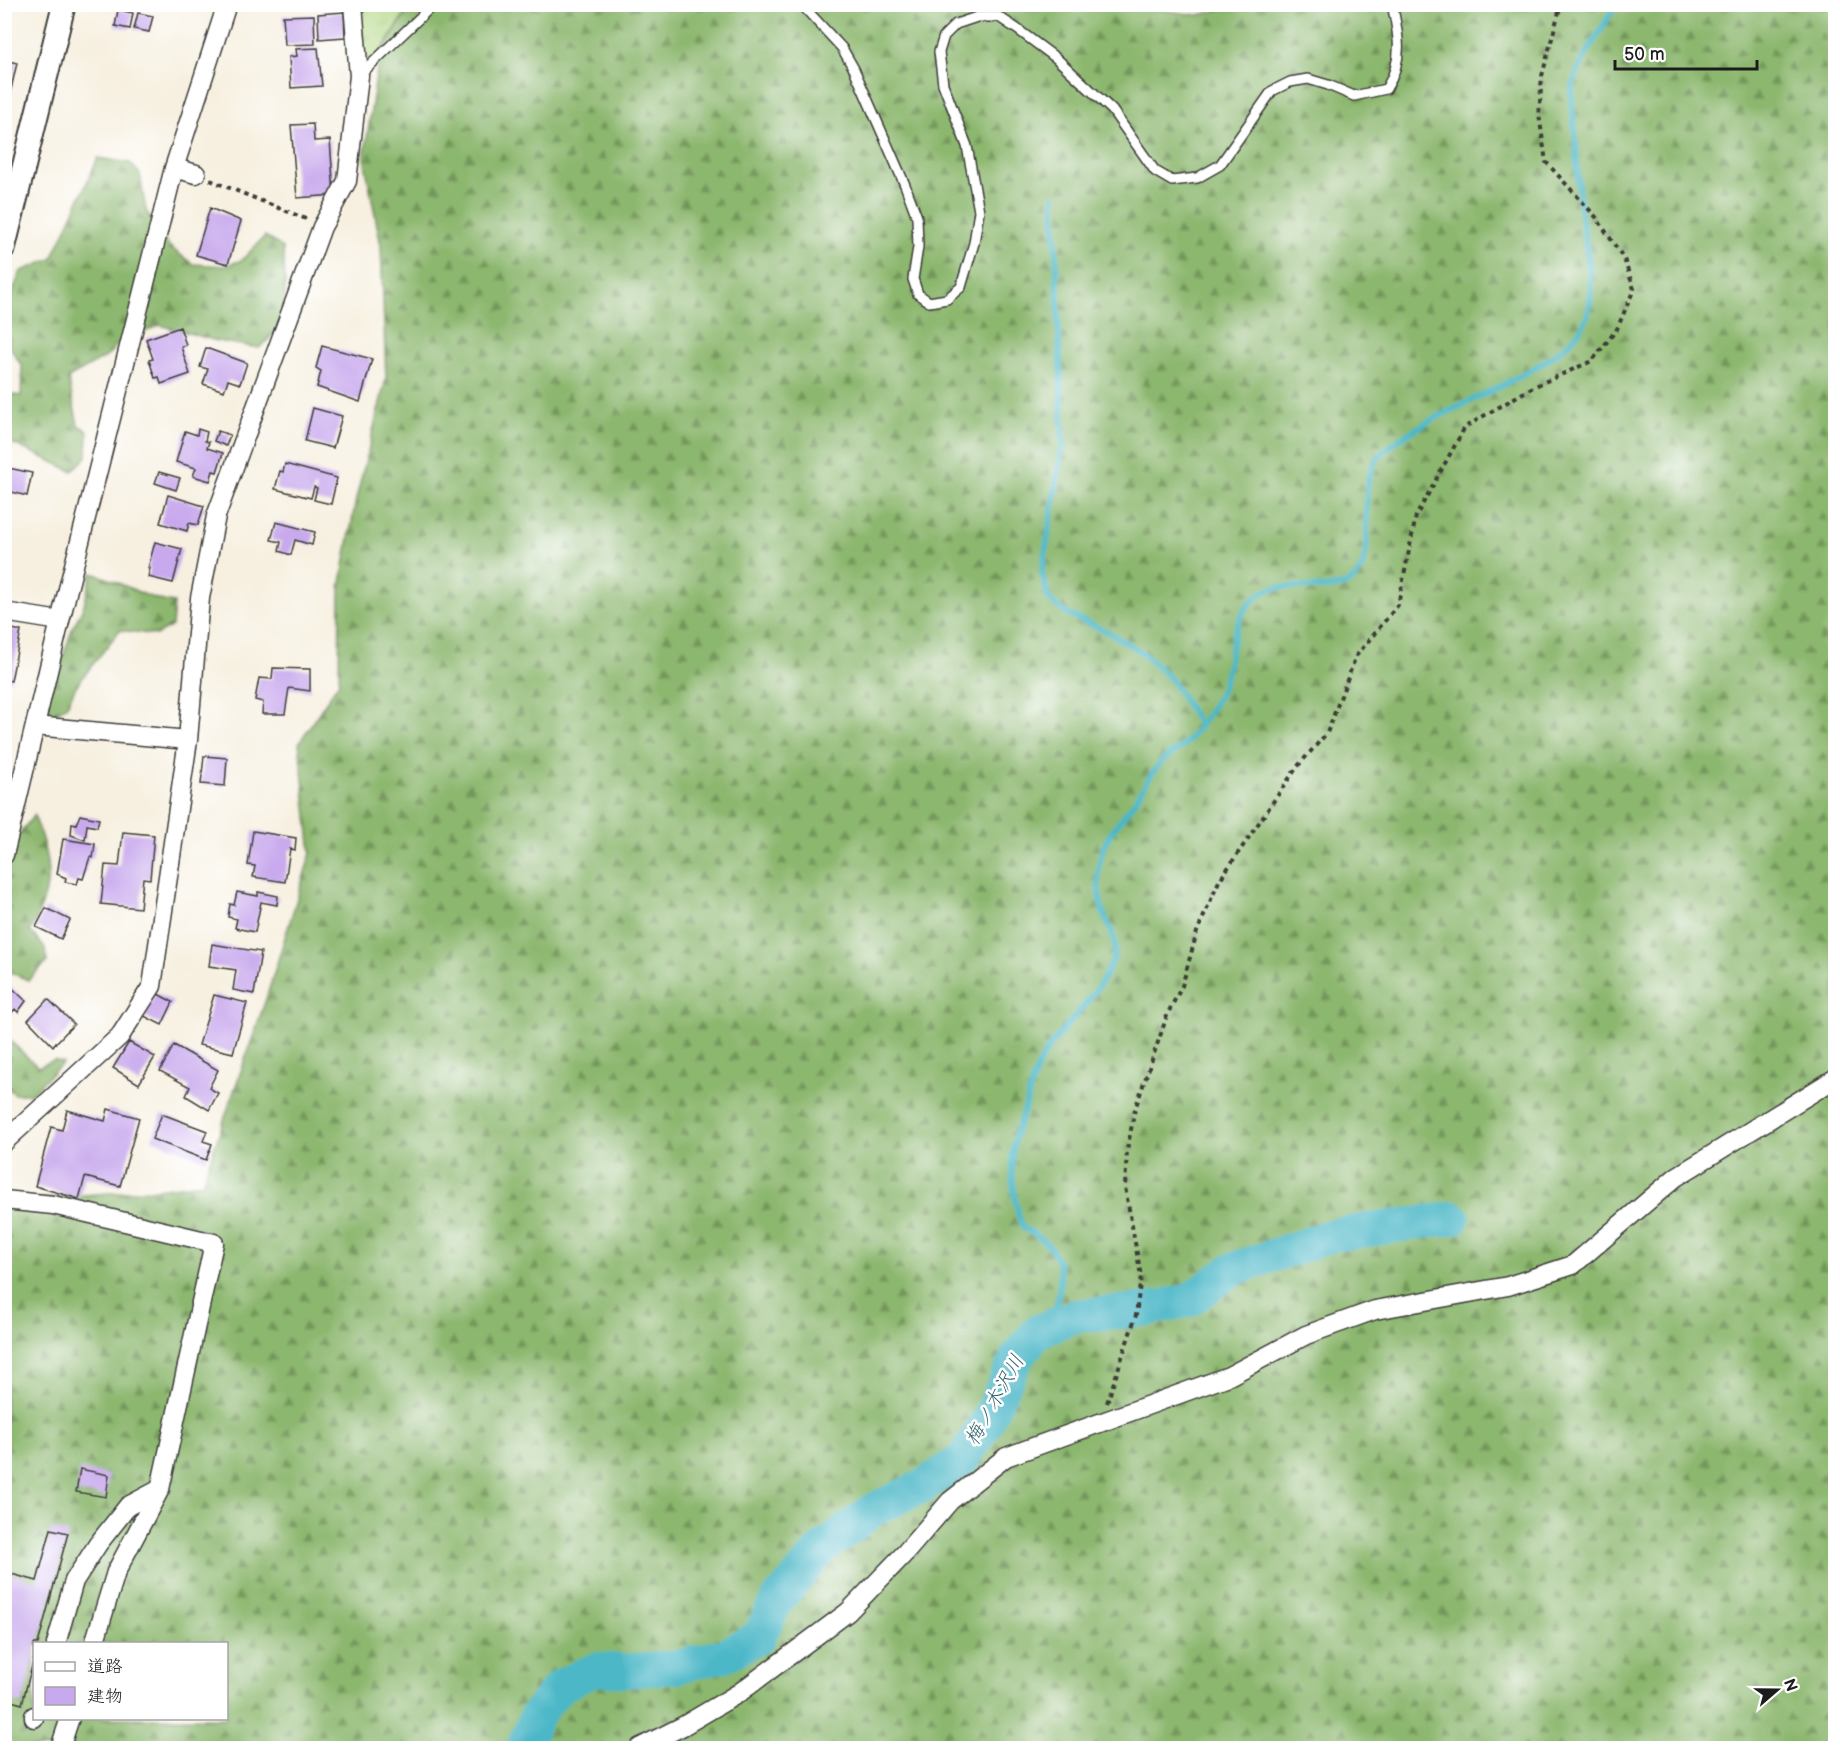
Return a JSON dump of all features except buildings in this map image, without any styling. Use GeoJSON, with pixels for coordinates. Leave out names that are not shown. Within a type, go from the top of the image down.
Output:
{"type":"FeatureCollection","features":[{"type":"Feature","properties":{"kind":"street"},"geometry":{"type":"LineString","coordinates":[[4,247],[64,4]]}},
{"type":"Feature","properties":{"kind":"street"},"geometry":{"type":"LineString","coordinates":[[4,855],[60,621],[174,168],[227,4]]}},
{"type":"Feature","properties":{"kind":"street"},"geometry":{"type":"LineString","coordinates":[[4,1142],[120,1036],[152,986],[188,740],[200,598],[216,516],[322,227],[347,181],[359,76],[353,4]]}},
{"type":"Feature","properties":{"kind":"street"},"geometry":{"type":"LineString","coordinates":[[174,168],[195,174]]}},
{"type":"Feature","properties":{"kind":"street"},"geometry":{"type":"LineString","coordinates":[[4,612],[60,621]]}},
{"type":"Feature","properties":{"kind":"street"},"geometry":{"type":"LineString","coordinates":[[35,726],[188,740]]}},
{"type":"Feature","properties":{"kind":"street"},"geometry":{"type":"LineString","coordinates":[[639,1749],[739,1693],[848,1612],[906,1552],[950,1501],[1006,1457],[1229,1377],[1306,1335],[1375,1310],[1508,1286],[1573,1264],[1676,1178],[1836,1078]]}},
{"type":"Feature","properties":{"kind":"street"},"geometry":{"type":"LineString","coordinates":[[4,1200],[53,1205],[214,1243],[160,1489],[116,1572],[95,1642]]}},
{"type":"Feature","properties":{"kind":"street"},"geometry":{"type":"LineString","coordinates":[[57,1642],[74,1581],[98,1544],[128,1506],[160,1489]]}},
{"type":"Feature","properties":{"kind":"street"},"geometry":{"type":"LineString","coordinates":[[60,1749],[70,1720]]}},
{"type":"Feature","properties":{"kind":"lane"},"geometry":{"type":"LineString","coordinates":[[359,76],[434,4]]}},
{"type":"Feature","properties":{"kind":"lane"},"geometry":{"type":"LineString","coordinates":[[801,4],[842,48],[854,69],[905,185],[917,217],[918,247],[913,279],[918,294],[929,302],[947,299],[961,287],[974,243],[979,211],[967,146],[942,84],[939,52],[944,36],[956,24],[977,17],[999,17],[1017,29],[1056,58],[1112,110],[1155,171],[1172,181],[1197,178],[1220,165],[1272,91],[1290,82],[1308,79],[1354,96],[1386,89],[1400,60],[1398,33],[1392,4]]}},
{"type":"Feature","properties":{"kind":"path"},"geometry":{"type":"LineString","coordinates":[[1100,1423],[1137,1305],[1141,1276],[1125,1186],[1127,1150],[1135,1109],[1168,1013],[1182,986],[1197,932],[1220,881],[1290,776],[1327,733],[1356,656],[1398,605],[1416,516],[1465,427],[1533,387],[1592,362],[1617,329],[1634,289],[1624,259],[1596,217],[1546,162],[1539,114],[1542,76],[1561,4]]}},
{"type":"Feature","properties":{"kind":"path"},"geometry":{"type":"LineString","coordinates":[[195,174],[300,216]]}},
{"type":"Feature","properties":{"kind":"green space"},"geometry":{"type":"Polygon","coordinates":[[[1118,4],[1198,15],[1240,4],[1835,5],[1836,1724],[1824,1748],[5,1748],[5,1201],[149,1190],[202,1183],[266,999],[311,853],[299,743],[339,682],[340,588],[356,499],[386,379],[381,246],[364,158],[379,56],[412,5],[1118,4]]]}},
{"type":"Feature","properties":{"kind":"green space"},"geometry":{"type":"Polygon","coordinates":[[[359,5],[411,5],[374,61],[358,65],[359,5]]]}},
{"type":"Feature","properties":{"kind":"green space"},"geometry":{"type":"Polygon","coordinates":[[[98,158],[130,163],[140,174],[146,211],[170,247],[193,264],[225,266],[242,260],[265,236],[283,248],[284,302],[277,327],[270,338],[259,348],[217,341],[160,325],[119,343],[106,357],[68,378],[78,425],[88,431],[87,457],[72,471],[5,440],[4,393],[21,396],[22,366],[9,346],[7,305],[21,271],[52,259],[98,158]]]}},
{"type":"Feature","properties":{"kind":"green space"},"geometry":{"type":"Polygon","coordinates":[[[92,573],[153,598],[174,603],[172,626],[156,635],[120,630],[76,686],[67,705],[52,716],[43,707],[58,672],[72,629],[83,608],[92,573]]]}},
{"type":"Feature","properties":{"kind":"green space"},"geometry":{"type":"Polygon","coordinates":[[[34,815],[44,846],[48,874],[44,901],[30,931],[45,948],[47,962],[28,980],[5,970],[5,888],[13,842],[34,815]]]}},
{"type":"Feature","properties":{"kind":"green space"},"geometry":{"type":"Polygon","coordinates":[[[4,1035],[38,1067],[54,1060],[63,1063],[30,1094],[15,1094],[5,1086],[4,1035]]]}},
{"type":"Feature","properties":{"kind":"waterway"},"geometry":{"type":"LineString","coordinates":[[1051,1326],[1058,1295],[1060,1269],[1049,1246],[1023,1228],[1013,1183],[1013,1148],[1041,1060],[1094,993],[1113,959],[1114,939],[1100,902],[1098,888],[1099,868],[1104,847],[1114,828],[1159,765],[1188,741],[1211,709],[1221,691],[1239,622],[1245,609],[1255,598],[1268,590],[1282,587],[1339,586],[1351,581],[1360,571],[1367,543],[1368,479],[1373,465],[1382,453],[1403,436],[1522,375],[1549,358],[1571,341],[1585,321],[1589,310],[1591,283],[1581,215],[1572,90],[1586,54],[1616,4]]}},
{"type":"Feature","properties":{"kind":"waterway"},"geometry":{"type":"LineString","coordinates":[[1054,196],[1063,443],[1042,572],[1048,598],[1065,613],[1108,632],[1140,651],[1170,678],[1199,724]]}},
{"type":"Feature","properties":{"kind":"waterway","name":"梅ノ木沢川"},"geometry":{"type":"LineString","coordinates":[[523,1748],[536,1716],[560,1686],[596,1669],[624,1671],[676,1667],[725,1655],[759,1637],[776,1602],[821,1550],[873,1510],[923,1486],[963,1459],[986,1423],[1017,1357],[1038,1331],[1075,1316],[1150,1309],[1190,1300],[1231,1270],[1333,1235],[1453,1218]]}}]}
